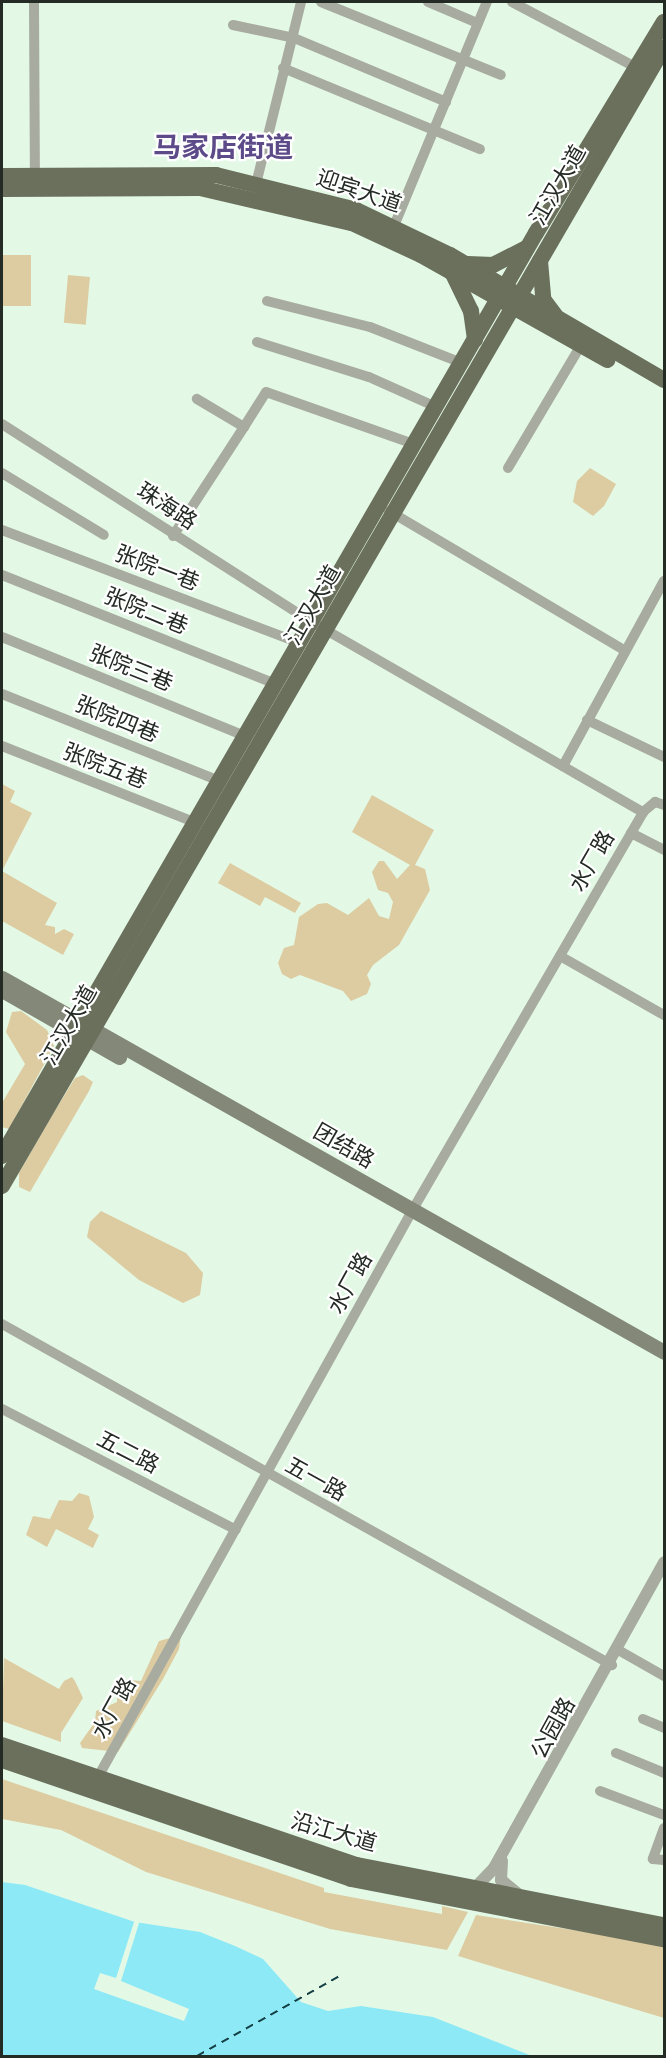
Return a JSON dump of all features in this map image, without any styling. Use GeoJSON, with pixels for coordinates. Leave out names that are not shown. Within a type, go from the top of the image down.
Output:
{"type":"FeatureCollection","features":[{"type":"Feature","properties":{"kind":"main road","name":"江汉大道"},"geometry":{"type":"LineString","coordinates":[[2,1156],[83,1030],[395,491],[496,334],[528,247],[664,22]]}},
{"type":"Feature","properties":{"kind":"main road","name":"江汉大道"},"geometry":{"type":"LineString","coordinates":[[395,491],[414,444],[475,340],[540,259],[664,47]]}},
{"type":"Feature","properties":{"kind":"main road","name":"迎宾大道"},"geometry":{"type":"LineString","coordinates":[[2,189],[36,182],[200,174],[256,184],[356,210],[394,226],[458,268],[552,322],[664,380]]}},
{"type":"Feature","properties":{"kind":"main road","name":"迎宾大道"},"geometry":{"type":"LineString","coordinates":[[2,176],[36,182],[186,187],[237,193],[352,223],[458,268]]}},
{"type":"Feature","properties":{"kind":"main road"},"geometry":{"type":"LineString","coordinates":[[475,340],[471,311],[458,268],[493,264],[513,258],[528,247]]}},
{"type":"Feature","properties":{"kind":"main road"},"geometry":{"type":"LineString","coordinates":[[496,334],[525,322],[552,322],[543,299],[540,259]]}},
{"type":"Feature","properties":{"kind":"main road","name":"迎宾大道"},"geometry":{"type":"LineString","coordinates":[[552,322],[581,345],[664,392]]}},
{"type":"Feature","properties":{"kind":"main road","name":"江汉大道"},"geometry":{"type":"LineString","coordinates":[[2,1186],[194,822],[299,644],[316,625]]}},
{"type":"Feature","properties":{"kind":"main road","name":"团结路"},"geometry":{"type":"LineString","coordinates":[[2,978],[83,1030]]}},
{"type":"Feature","properties":{"kind":"main road","name":"团结路"},"geometry":{"type":"LineString","coordinates":[[2,990],[83,1030],[410,1214],[664,1352]]}},
{"type":"Feature","properties":{"kind":"main road","name":"团结路"},"geometry":{"type":"LineString","coordinates":[[410,1214],[664,1362]]}},
{"type":"Feature","properties":{"kind":"main road","name":"沿江大道"},"geometry":{"type":"LineString","coordinates":[[2,1744],[357,1865],[664,1925]]}},
{"type":"Feature","properties":{"kind":"main road","name":"沿江大道"},"geometry":{"type":"LineString","coordinates":[[2,1760],[351,1879],[664,1939]]}},
{"type":"Feature","properties":{"kind":"street"},"geometry":{"type":"LineString","coordinates":[[34,2],[36,182]]}},
{"type":"Feature","properties":{"kind":"street"},"geometry":{"type":"LineString","coordinates":[[256,184],[283,68],[294,38],[301,2]]}},
{"type":"Feature","properties":{"kind":"street"},"geometry":{"type":"LineString","coordinates":[[321,2],[501,75]]}},
{"type":"Feature","properties":{"kind":"street"},"geometry":{"type":"LineString","coordinates":[[428,2],[475,21]]}},
{"type":"Feature","properties":{"kind":"street"},"geometry":{"type":"LineString","coordinates":[[394,226],[446,102],[475,21],[487,2]]}},
{"type":"Feature","properties":{"kind":"street"},"geometry":{"type":"LineString","coordinates":[[512,2],[637,68]]}},
{"type":"Feature","properties":{"kind":"street"},"geometry":{"type":"LineString","coordinates":[[233,25],[294,38],[446,102]]}},
{"type":"Feature","properties":{"kind":"street"},"geometry":{"type":"LineString","coordinates":[[283,68],[480,148]]}},
{"type":"Feature","properties":{"kind":"street"},"geometry":{"type":"LineString","coordinates":[[267,301],[380,330],[462,363]]}},
{"type":"Feature","properties":{"kind":"street"},"geometry":{"type":"LineString","coordinates":[[257,342],[369,377],[436,407]]}},
{"type":"Feature","properties":{"kind":"street"},"geometry":{"type":"LineString","coordinates":[[508,468],[581,345]]}},
{"type":"Feature","properties":{"kind":"street"},"geometry":{"type":"LineString","coordinates":[[173,535],[266,392],[414,444]]}},
{"type":"Feature","properties":{"kind":"street"},"geometry":{"type":"LineString","coordinates":[[197,399],[244,427]]}},
{"type":"Feature","properties":{"kind":"street","name":"珠海路"},"geometry":{"type":"LineString","coordinates":[[2,425],[316,625],[643,812]]}},
{"type":"Feature","properties":{"kind":"street"},"geometry":{"type":"LineString","coordinates":[[2,473],[105,535]]}},
{"type":"Feature","properties":{"kind":"street"},"geometry":{"type":"LineString","coordinates":[[381,516],[624,650]]}},
{"type":"Feature","properties":{"kind":"street","name":"张院一巷"},"geometry":{"type":"LineString","coordinates":[[2,532],[299,644]]}},
{"type":"Feature","properties":{"kind":"street","name":"张院二巷"},"geometry":{"type":"LineString","coordinates":[[2,576],[275,685]]}},
{"type":"Feature","properties":{"kind":"street"},"geometry":{"type":"LineString","coordinates":[[563,766],[624,650],[664,581]]}},
{"type":"Feature","properties":{"kind":"street","name":"张院三巷"},"geometry":{"type":"LineString","coordinates":[[2,637],[245,736]]}},
{"type":"Feature","properties":{"kind":"street","name":"张院四巷"},"geometry":{"type":"LineString","coordinates":[[2,694],[219,781]]}},
{"type":"Feature","properties":{"kind":"street"},"geometry":{"type":"LineString","coordinates":[[587,720],[664,758]]}},
{"type":"Feature","properties":{"kind":"street","name":"张院五巷"},"geometry":{"type":"LineString","coordinates":[[2,746],[194,822]]}},
{"type":"Feature","properties":{"kind":"street"},"geometry":{"type":"LineString","coordinates":[[643,812],[655,802],[664,805]]}},
{"type":"Feature","properties":{"kind":"street","name":"水厂路"},"geometry":{"type":"LineString","coordinates":[[98,1778],[410,1214],[643,812]]}},
{"type":"Feature","properties":{"kind":"street"},"geometry":{"type":"LineString","coordinates":[[631,833],[664,850]]}},
{"type":"Feature","properties":{"kind":"street"},"geometry":{"type":"LineString","coordinates":[[560,956],[664,1015]]}},
{"type":"Feature","properties":{"kind":"street","name":"五一路"},"geometry":{"type":"LineString","coordinates":[[2,1324],[610,1664]]}},
{"type":"Feature","properties":{"kind":"street","name":"五二路"},"geometry":{"type":"LineString","coordinates":[[2,1409],[236,1530]]}},
{"type":"Feature","properties":{"kind":"street"},"geometry":{"type":"LineString","coordinates":[[451,1898],[476,1888],[494,1868],[610,1664],[664,1562]]}},
{"type":"Feature","properties":{"kind":"street","name":"公园路"},"geometry":{"type":"LineString","coordinates":[[525,1898],[501,1880],[501,1864],[610,1664],[620,1651],[664,1573]]}},
{"type":"Feature","properties":{"kind":"street"},"geometry":{"type":"LineString","coordinates":[[620,1651],[664,1676]]}},
{"type":"Feature","properties":{"kind":"street"},"geometry":{"type":"LineString","coordinates":[[643,1719],[664,1728]]}},
{"type":"Feature","properties":{"kind":"street"},"geometry":{"type":"LineString","coordinates":[[616,1753],[664,1773]]}},
{"type":"Feature","properties":{"kind":"street"},"geometry":{"type":"LineString","coordinates":[[600,1791],[664,1815]]}},
{"type":"Feature","properties":{"kind":"street"},"geometry":{"type":"LineString","coordinates":[[664,1828],[653,1859],[664,1860]]}},
{"type":"Feature","properties":{"kind":"shaded area"},"geometry":{"type":"Polygon","coordinates":[[[3,255],[31,255],[31,306],[3,306],[3,255]]]}},
{"type":"Feature","properties":{"kind":"shaded area"},"geometry":{"type":"Polygon","coordinates":[[[68,275],[90,277],[86,325],[64,323],[68,275]]]}},
{"type":"Feature","properties":{"kind":"shaded area"},"geometry":{"type":"Polygon","coordinates":[[[590,468],[616,484],[604,506],[593,516],[573,502],[577,481],[590,468]]]}},
{"type":"Feature","properties":{"kind":"shaded area"},"geometry":{"type":"Polygon","coordinates":[[[2,784],[15,791],[10,802],[32,813],[2,871],[2,784]]]}},
{"type":"Feature","properties":{"kind":"shaded area"},"geometry":{"type":"Polygon","coordinates":[[[372,795],[434,830],[415,865],[425,869],[430,890],[399,945],[373,965],[367,975],[371,984],[367,994],[351,1001],[343,991],[300,975],[291,979],[282,974],[278,963],[284,948],[294,945],[299,917],[318,904],[327,903],[348,915],[369,898],[379,916],[389,919],[393,902],[388,893],[378,890],[372,872],[379,861],[384,861],[397,879],[410,865],[352,832],[372,795]]]}},
{"type":"Feature","properties":{"kind":"shaded area"},"geometry":{"type":"Polygon","coordinates":[[[230,863],[301,903],[295,913],[265,897],[260,906],[218,883],[230,863]]]}},
{"type":"Feature","properties":{"kind":"shaded area"},"geometry":{"type":"Polygon","coordinates":[[[2,871],[57,903],[45,925],[55,927],[55,934],[64,929],[74,934],[63,955],[2,921],[2,871]]]}},
{"type":"Feature","properties":{"kind":"shaded area"},"geometry":{"type":"Polygon","coordinates":[[[21,1011],[47,1030],[54,1046],[9,1129],[2,1127],[2,1103],[25,1064],[6,1032],[12,1012],[21,1011]]]}},
{"type":"Feature","properties":{"kind":"shaded area"},"geometry":{"type":"Polygon","coordinates":[[[83,1075],[93,1082],[89,1091],[30,1192],[19,1187],[19,1173],[75,1078],[83,1075]]]}},
{"type":"Feature","properties":{"kind":"shaded area"},"geometry":{"type":"Polygon","coordinates":[[[101,1211],[186,1253],[203,1273],[200,1295],[183,1303],[139,1280],[87,1237],[90,1222],[101,1211]]]}},
{"type":"Feature","properties":{"kind":"shaded area"},"geometry":{"type":"Polygon","coordinates":[[[79,1493],[89,1496],[94,1517],[88,1529],[99,1535],[93,1548],[56,1529],[47,1547],[26,1535],[33,1516],[50,1519],[59,1500],[72,1501],[79,1493]]]}},
{"type":"Feature","properties":{"kind":"shaded area"},"geometry":{"type":"Polygon","coordinates":[[[181,1635],[179,1649],[163,1679],[118,1752],[82,1748],[80,1743],[95,1722],[96,1711],[117,1702],[118,1679],[141,1681],[159,1641],[181,1635]]]}},
{"type":"Feature","properties":{"kind":"shaded area"},"geometry":{"type":"Polygon","coordinates":[[[4,1658],[59,1689],[64,1681],[72,1677],[75,1681],[83,1698],[61,1733],[61,1742],[2,1721],[4,1658]]]}},
{"type":"Feature","properties":{"kind":"shaded area"},"geometry":{"type":"Polygon","coordinates":[[[2,1779],[324,1888],[324,1892],[442,1914],[442,1906],[468,1912],[447,1950],[330,1929],[146,1872],[61,1830],[2,1819],[2,1779]]]}},
{"type":"Feature","properties":{"kind":"shaded area"},"geometry":{"type":"Polygon","coordinates":[[[476,1915],[664,1944],[664,2018],[458,1956],[476,1915]]]}},
{"type":"Feature","properties":{"kind":"water"},"geometry":{"type":"Polygon","coordinates":[[[2,1882],[25,1885],[135,1922],[200,1932],[263,1959],[301,2002],[328,2011],[361,2006],[433,2017],[532,2056],[2,2056],[2,1882]]]}},
{"type":"Feature","properties":{"kind":"pier"},"geometry":{"type":"Polygon","coordinates":[[[135,1919],[140,1920],[121,1981],[189,2009],[184,2021],[94,1989],[100,1973],[116,1978],[135,1919]]]}},
{"type":"Feature","properties":{"kind":"ferry route"},"geometry":{"type":"LineString","coordinates":[[197,2056],[338,1977]]}},
{"type":"Feature","properties":{"kind":"district","name":"马家店街道"},"geometry":{"type":"Point","coordinates":[223,147]}}]}
